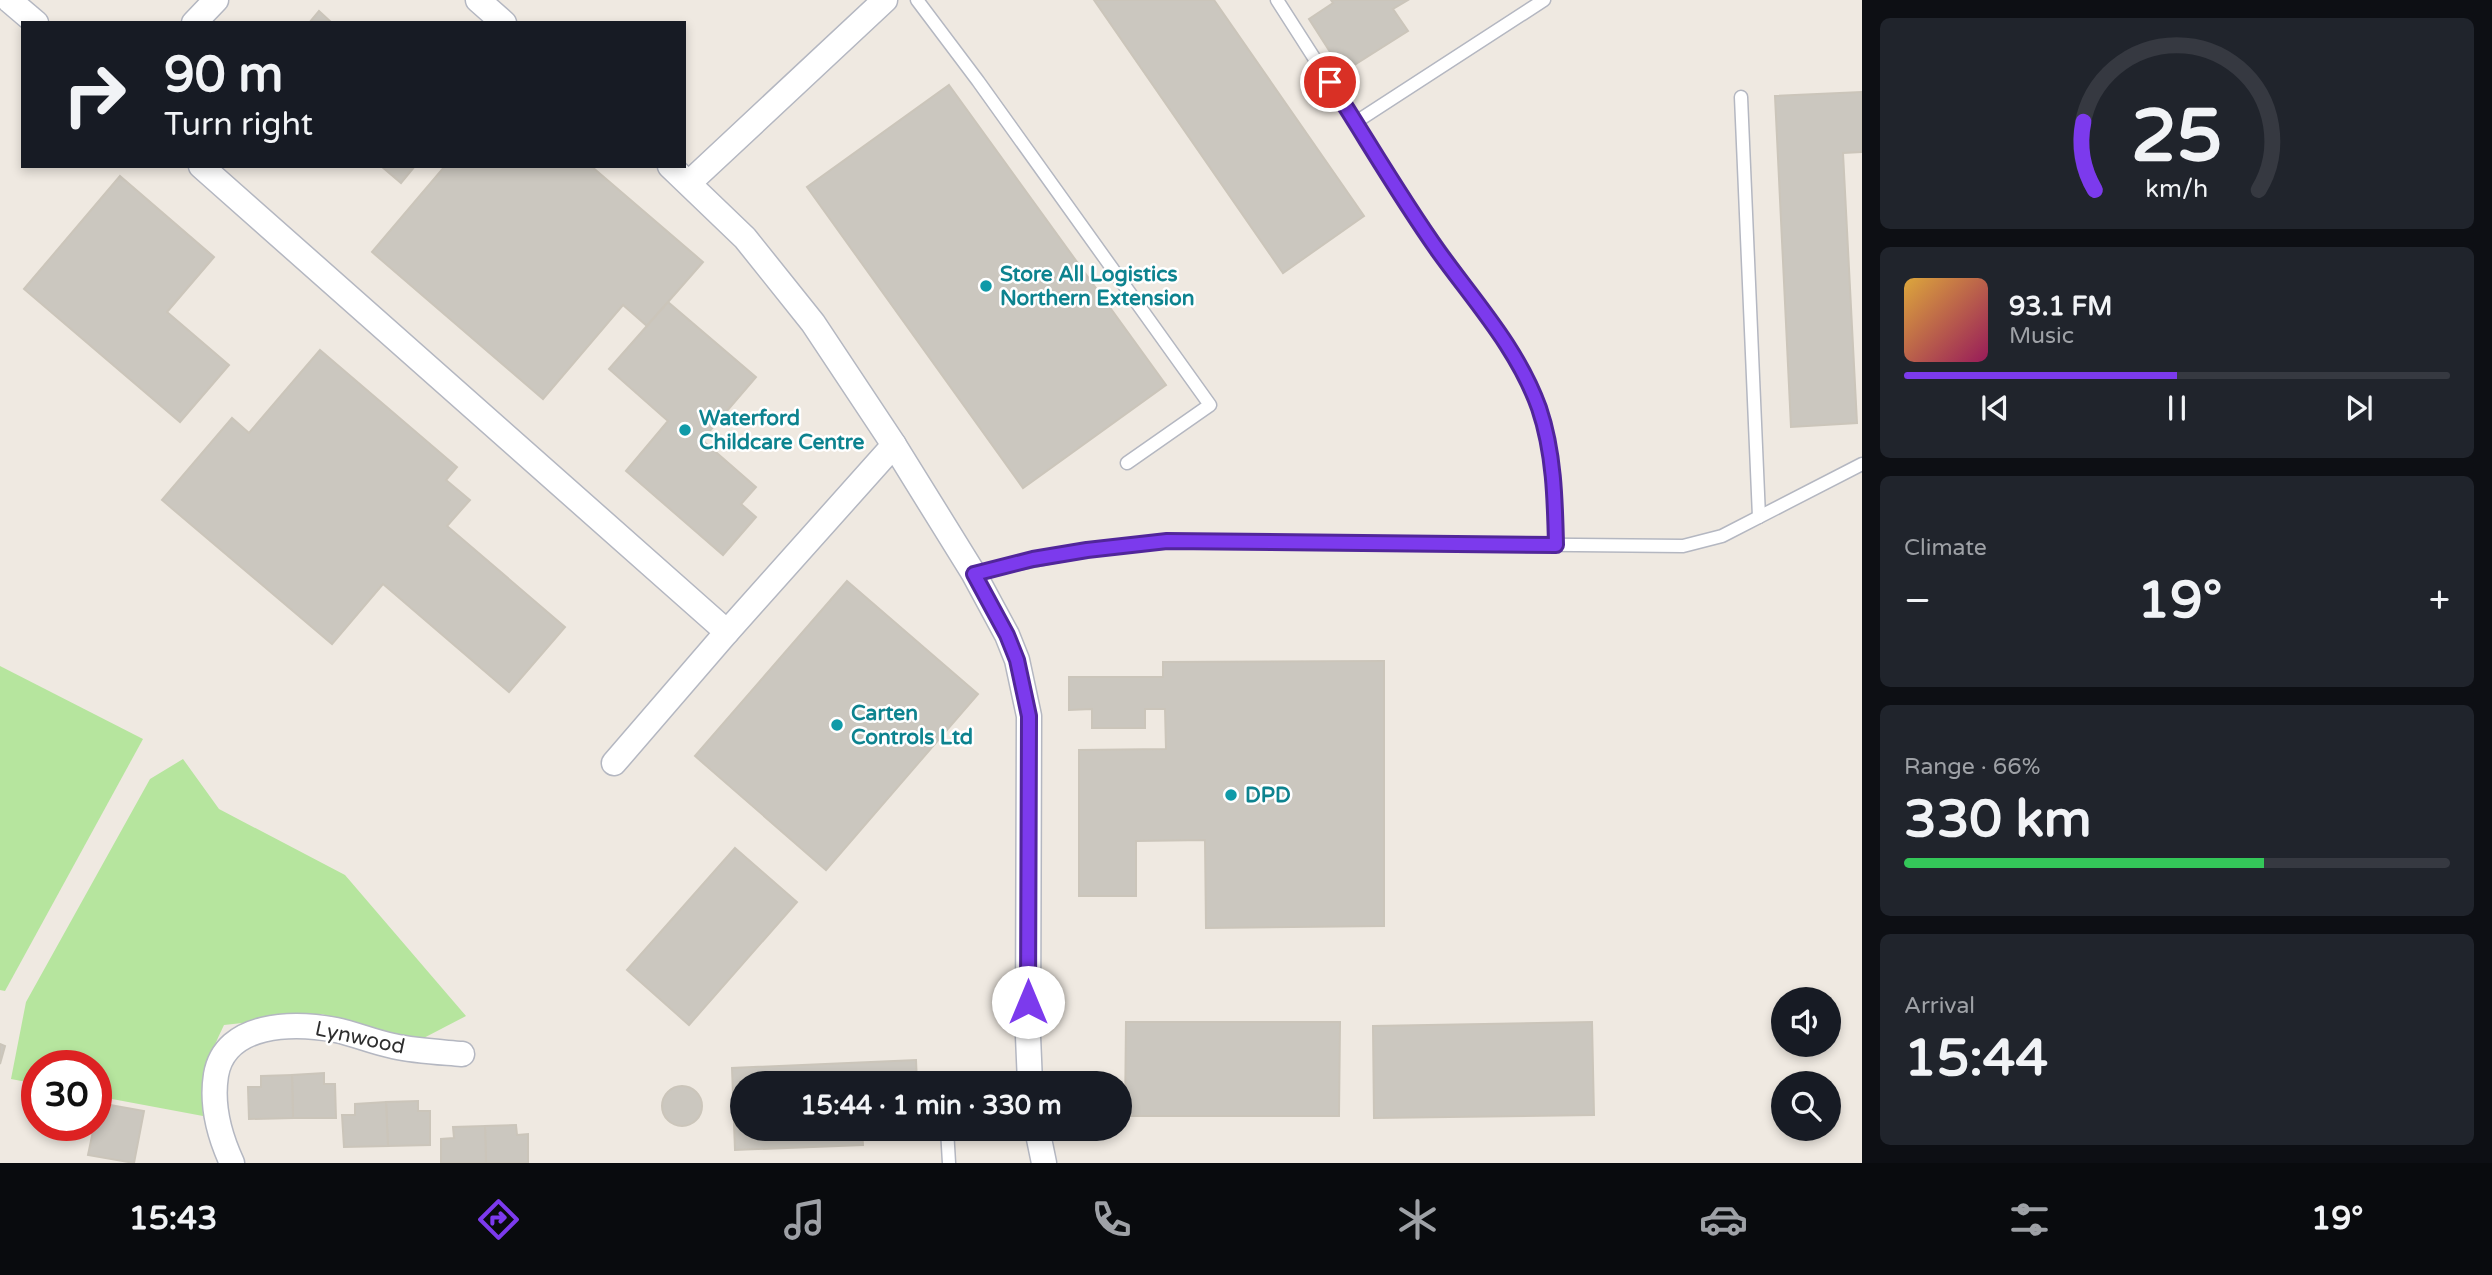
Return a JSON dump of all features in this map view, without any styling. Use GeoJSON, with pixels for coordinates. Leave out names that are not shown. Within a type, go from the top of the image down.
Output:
{"type":"FeatureCollection","features":[{"type":"Feature","properties":{"kind":"street"},"geometry":{"type":"LineString","coordinates":[[9,0],[34,21]]}},
{"type":"Feature","properties":{"kind":"street"},"geometry":{"type":"LineString","coordinates":[[196,21],[216,0]]}},
{"type":"Feature","properties":{"kind":"street"},"geometry":{"type":"LineString","coordinates":[[478,0],[502,21]]}},
{"type":"Feature","properties":{"kind":"street"},"geometry":{"type":"LineString","coordinates":[[689,183],[885,0]]}},
{"type":"Feature","properties":{"kind":"street"},"geometry":{"type":"LineString","coordinates":[[203,168],[727,632]]}},
{"type":"Feature","properties":{"kind":"street"},"geometry":{"type":"LineString","coordinates":[[672,168],[745,238],[788,288],[842,365],[974,574],[1007,635],[1017,660],[1029,716],[1029,1071]]}},
{"type":"Feature","properties":{"kind":"street"},"geometry":{"type":"LineString","coordinates":[[614,763],[894,445]]}},
{"type":"Feature","properties":{"kind":"street","name":"Lynwood"},"geometry":{"type":"LineString","coordinates":[[232,1163],[220,1135],[214,1103],[217,1072],[225,1050],[245,1035],[277,1028],[321,1028],[391,1046],[462,1054]]}},
{"type":"Feature","properties":{"kind":"street"},"geometry":{"type":"LineString","coordinates":[[1039,1141],[1044,1163]]}},
{"type":"Feature","properties":{"kind":"lane"},"geometry":{"type":"LineString","coordinates":[[917,0],[1210,405],[1127,463]]}},
{"type":"Feature","properties":{"kind":"lane"},"geometry":{"type":"LineString","coordinates":[[1277,0],[1416,217],[1495,327],[1529,382],[1540,411],[1548,446],[1554,483],[1556,545]]}},
{"type":"Feature","properties":{"kind":"lane"},"geometry":{"type":"LineString","coordinates":[[1356,122],[1544,0]]}},
{"type":"Feature","properties":{"kind":"lane"},"geometry":{"type":"LineString","coordinates":[[1741,97],[1759,517]]}},
{"type":"Feature","properties":{"kind":"lane"},"geometry":{"type":"LineString","coordinates":[[974,574],[1074,552],[1167,541],[1683,546],[1722,536],[1862,464]]}},
{"type":"Feature","properties":{"kind":"lane"},"geometry":{"type":"LineString","coordinates":[[948,1141],[949,1163]]}},
{"type":"Feature","properties":{"kind":"green space"},"geometry":{"type":"Polygon","coordinates":[[[0,666],[143,739],[5,991],[0,990],[0,666]]]}},
{"type":"Feature","properties":{"kind":"green space"},"geometry":{"type":"Polygon","coordinates":[[[183,759],[219,809],[345,875],[466,1016],[416,1042],[322,1014],[224,1025],[206,1069],[203,1116],[112,1099],[112,1050],[21,1050],[21,1081],[11,1079],[26,1002],[150,779],[183,759]]]}},
{"type":"Feature","properties":{"kind":"building"},"geometry":{"type":"Polygon","coordinates":[[[1094,0],[1214,0],[1364,216],[1283,273],[1094,0]]]}},
{"type":"Feature","properties":{"kind":"building"},"geometry":{"type":"Polygon","coordinates":[[[1331,0],[1408,0],[1393,9],[1408,31],[1343,72],[1309,19],[1333,3],[1331,0]]]}},
{"type":"Feature","properties":{"kind":"building"},"geometry":{"type":"Polygon","coordinates":[[[319,11],[330,21],[311,21],[319,11]]]}},
{"type":"Feature","properties":{"kind":"building","name":"Store All Logistics Northern Extension"},"geometry":{"type":"Polygon","coordinates":[[[949,85],[1166,385],[1023,488],[807,187],[949,85]]]}},
{"type":"Feature","properties":{"kind":"building"},"geometry":{"type":"Polygon","coordinates":[[[1862,92],[1862,152],[1843,153],[1857,423],[1791,427],[1775,96],[1862,92]]]}},
{"type":"Feature","properties":{"kind":"building"},"geometry":{"type":"Polygon","coordinates":[[[383,168],[413,168],[401,183],[383,168]]]}},
{"type":"Feature","properties":{"kind":"building"},"geometry":{"type":"Polygon","coordinates":[[[443,168],[593,168],[703,262],[647,326],[623,305],[543,399],[372,252],[443,168]]]}},
{"type":"Feature","properties":{"kind":"building"},"geometry":{"type":"Polygon","coordinates":[[[120,176],[214,257],[167,312],[229,365],[180,422],[24,289],[120,176]]]}},
{"type":"Feature","properties":{"kind":"building","name":"Waterford Childcare Centre"},"geometry":{"type":"Polygon","coordinates":[[[668,302],[756,377],[702,440],[756,487],[741,504],[756,517],[723,555],[626,471],[668,421],[609,369],[668,302]]]}},
{"type":"Feature","properties":{"kind":"building"},"geometry":{"type":"Polygon","coordinates":[[[320,350],[457,467],[446,480],[470,500],[447,526],[565,627],[509,692],[383,584],[332,644],[162,500],[232,418],[249,433],[320,350]]]}},
{"type":"Feature","properties":{"kind":"building","name":"Carten Controls Ltd"},"geometry":{"type":"Polygon","coordinates":[[[847,581],[978,694],[826,870],[695,756],[847,581]]]}},
{"type":"Feature","properties":{"kind":"building","name":"DPD"},"geometry":{"type":"Polygon","coordinates":[[[1384,661],[1384,926],[1206,928],[1205,840],[1136,841],[1136,896],[1079,896],[1079,750],[1166,749],[1165,709],[1145,709],[1145,728],[1092,728],[1092,709],[1069,710],[1069,677],[1163,677],[1163,662],[1384,661]]]}},
{"type":"Feature","properties":{"kind":"building"},"geometry":{"type":"Polygon","coordinates":[[[735,848],[797,902],[689,1025],[627,970],[735,848]]]}},
{"type":"Feature","properties":{"kind":"building"},"geometry":{"type":"Polygon","coordinates":[[[1126,1022],[1340,1022],[1339,1116],[1132,1116],[1132,1071],[1125,1071],[1126,1022]]]}},
{"type":"Feature","properties":{"kind":"building"},"geometry":{"type":"Polygon","coordinates":[[[1592,1022],[1594,1115],[1374,1118],[1373,1026],[1592,1022]]]}},
{"type":"Feature","properties":{"kind":"building"},"geometry":{"type":"Polygon","coordinates":[[[0,1044],[5,1046],[0,1064],[0,1044]]]}},
{"type":"Feature","properties":{"kind":"building"},"geometry":{"type":"Polygon","coordinates":[[[916,1060],[916,1071],[732,1071],[732,1068],[916,1060]]]}},
{"type":"Feature","properties":{"kind":"building"},"geometry":{"type":"Polygon","coordinates":[[[324,1073],[324,1084],[335,1084],[336,1118],[293,1118],[292,1075],[324,1073]]]}},
{"type":"Feature","properties":{"kind":"building"},"geometry":{"type":"Polygon","coordinates":[[[292,1075],[293,1118],[249,1119],[248,1087],[261,1087],[261,1076],[292,1075]]]}},
{"type":"Feature","properties":{"kind":"building"},"geometry":{"type":"Polygon","coordinates":[[[682,1086],[696,1092],[702,1106],[696,1120],[682,1126],[668,1120],[662,1106],[668,1092],[682,1086]]]}},
{"type":"Feature","properties":{"kind":"building"},"geometry":{"type":"Polygon","coordinates":[[[418,1101],[418,1111],[430,1111],[430,1145],[388,1146],[386,1102],[418,1101]]]}},
{"type":"Feature","properties":{"kind":"building"},"geometry":{"type":"Polygon","coordinates":[[[386,1102],[388,1146],[344,1147],[342,1115],[355,1115],[355,1104],[386,1102]]]}},
{"type":"Feature","properties":{"kind":"building"},"geometry":{"type":"Polygon","coordinates":[[[112,1105],[144,1111],[134,1163],[88,1155],[91,1141],[112,1141],[112,1105]]]}},
{"type":"Feature","properties":{"kind":"building"},"geometry":{"type":"Polygon","coordinates":[[[516,1125],[517,1135],[528,1134],[528,1163],[486,1163],[485,1126],[516,1125]]]}},
{"type":"Feature","properties":{"kind":"building"},"geometry":{"type":"Polygon","coordinates":[[[485,1126],[486,1163],[441,1163],[441,1139],[454,1138],[453,1127],[485,1126]]]}},
{"type":"Feature","properties":{"kind":"building"},"geometry":{"type":"Polygon","coordinates":[[[735,1141],[863,1141],[863,1145],[735,1150],[735,1141]]]}},
{"type":"Feature","properties":{"kind":"place","name":"Store All Logistics Northern Extension"},"geometry":{"type":"Point","coordinates":[986,286]}},
{"type":"Feature","properties":{"kind":"place","name":"Waterford Childcare Centre"},"geometry":{"type":"Point","coordinates":[685,430]}},
{"type":"Feature","properties":{"kind":"place","name":"Carten Controls Ltd"},"geometry":{"type":"Point","coordinates":[837,725]}},
{"type":"Feature","properties":{"kind":"place","name":"DPD"},"geometry":{"type":"Point","coordinates":[1231,795]}},
{"type":"Feature","properties":{"kind":"route"},"geometry":{"type":"LineString","coordinates":[[1028,1002],[1029,716],[1017,660],[1007,635],[974,574],[1033,559],[1167,541],[1556,545],[1554,483],[1548,446],[1540,411],[1529,382],[1495,327],[1439,252],[1330,82]]}}]}
